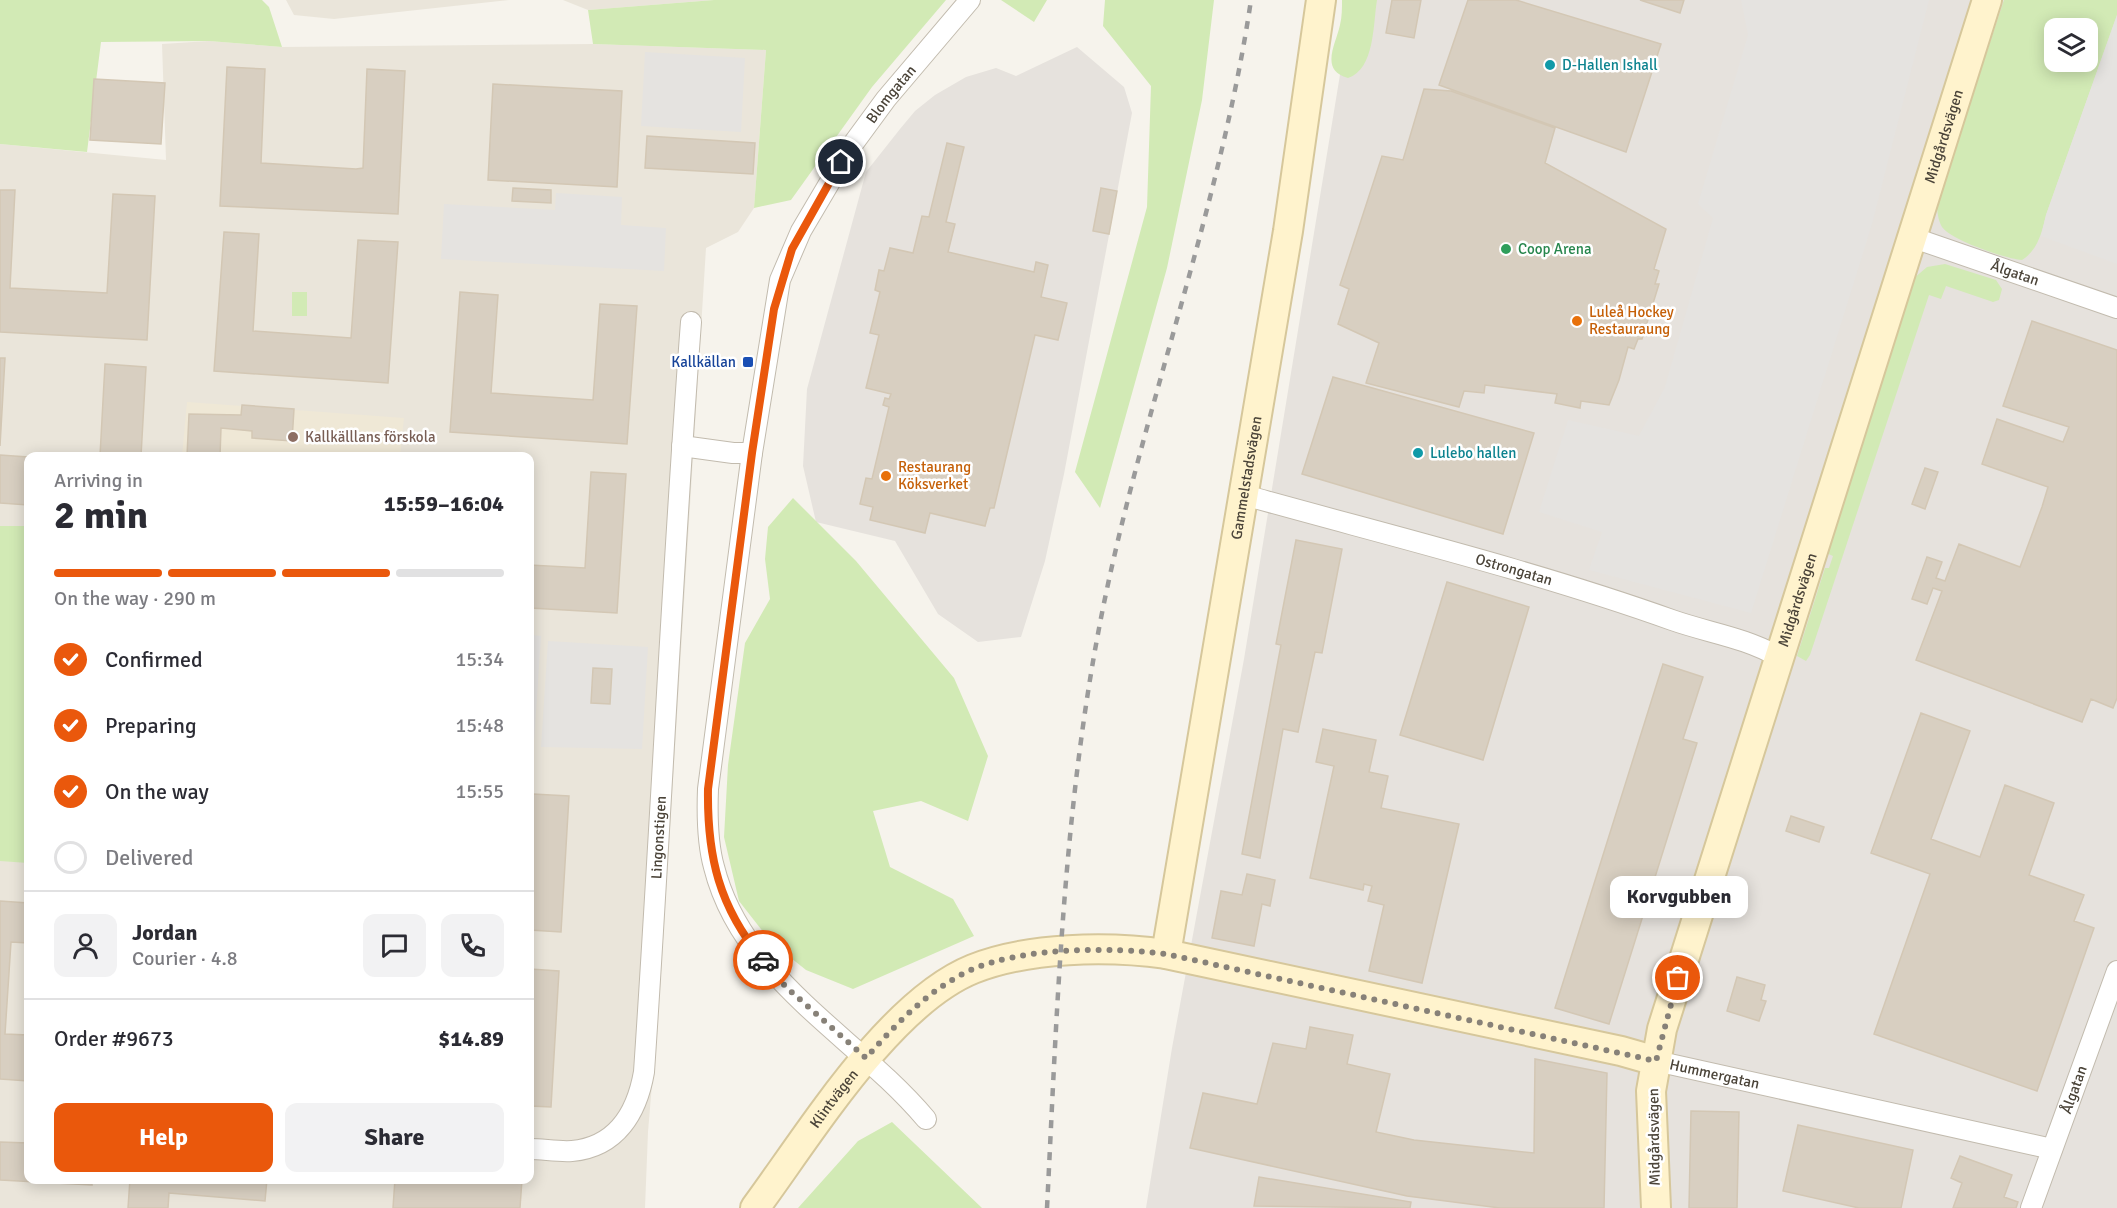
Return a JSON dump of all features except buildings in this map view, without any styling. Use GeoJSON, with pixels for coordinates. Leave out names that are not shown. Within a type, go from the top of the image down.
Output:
{"type":"FeatureCollection","features":[{"type":"Feature","properties":{"kind":"street","name":"Blomgatan"},"geometry":{"type":"LineString","coordinates":[[926,1119],[907,1096],[786,987],[761,958],[728,908],[713,866],[709,838],[708,789],[752,453],[774,309],[792,249],[850,148],[886,99],[970,0]]}},
{"type":"Feature","properties":{"kind":"street","name":"Gammelstadsvägen"},"geometry":{"type":"LineString","coordinates":[[1166,954],[1288,231],[1321,0]]}},
{"type":"Feature","properties":{"kind":"street","name":"Midgårdsvägen"},"geometry":{"type":"LineString","coordinates":[[1656,1208],[1651,1098],[1656,1061],[1671,1000],[1987,0]]}},
{"type":"Feature","properties":{"kind":"street","name":"Ålgatan"},"geometry":{"type":"LineString","coordinates":[[1911,237],[2117,308]]}},
{"type":"Feature","properties":{"kind":"street","name":"Lingonstigen"},"geometry":{"type":"LineString","coordinates":[[534,1149],[571,1151],[599,1143],[621,1127],[639,1098],[644,1072],[662,816],[691,322]]}},
{"type":"Feature","properties":{"kind":"street"},"geometry":{"type":"LineString","coordinates":[[682,446],[752,453]]}},
{"type":"Feature","properties":{"kind":"street","name":"Ostrongatan"},"geometry":{"type":"LineString","coordinates":[[1244,495],[1595,592],[1688,625],[1754,643],[1779,657]]}},
{"type":"Feature","properties":{"kind":"street","name":"Klintvägen"},"geometry":{"type":"LineString","coordinates":[[755,1208],[866,1058],[893,1028],[932,994],[964,974],[988,964],[1033,955],[1102,950],[1166,954]]}},
{"type":"Feature","properties":{"kind":"street","name":"Hummergatan"},"geometry":{"type":"LineString","coordinates":[[1166,954],[2052,1149]]}},
{"type":"Feature","properties":{"kind":"street","name":"Ålgatan"},"geometry":{"type":"LineString","coordinates":[[2031,1208],[2117,971]]}},
{"type":"Feature","properties":{"kind":"shaded area"},"geometry":{"type":"Polygon","coordinates":[[[286,0],[509,0],[334,19],[294,15],[286,0]]]}},
{"type":"Feature","properties":{"kind":"shaded area"},"geometry":{"type":"Polygon","coordinates":[[[563,0],[714,0],[588,10],[563,0]]]}},
{"type":"Feature","properties":{"kind":"shaded area"},"geometry":{"type":"Polygon","coordinates":[[[1350,0],[2117,0],[2117,1208],[1146,1208],[1172,1048],[1244,659],[1348,26],[1350,0]]]}},
{"type":"Feature","properties":{"kind":"shaded area"},"geometry":{"type":"Polygon","coordinates":[[[1741,0],[1929,0],[1872,224],[1751,613],[1589,570],[1602,532],[1539,512],[1568,420],[1639,436],[1665,387],[1713,218],[1698,204],[1748,35],[1741,0]]]}},
{"type":"Feature","properties":{"kind":"shaded area"},"geometry":{"type":"Polygon","coordinates":[[[2117,15],[2117,264],[2041,236],[2046,215],[2117,15]]]}},
{"type":"Feature","properties":{"kind":"shaded area","name":"Kallkällan"},"geometry":{"type":"Polygon","coordinates":[[[209,41],[282,47],[593,44],[766,50],[754,208],[738,232],[706,248],[660,989],[648,1132],[645,1208],[0,1208],[0,144],[166,160],[162,44],[209,41]]]}},
{"type":"Feature","properties":{"kind":"shaded area"},"geometry":{"type":"Polygon","coordinates":[[[1077,47],[1124,87],[1132,113],[1064,474],[1045,561],[1021,637],[978,642],[938,614],[895,541],[816,522],[803,466],[807,389],[866,172],[915,111],[935,95],[966,77],[996,68],[1016,76],[1077,47]]]}},
{"type":"Feature","properties":{"kind":"shaded area"},"geometry":{"type":"Polygon","coordinates":[[[645,52],[745,58],[741,132],[641,126],[645,52]]]}},
{"type":"Feature","properties":{"kind":"shaded area"},"geometry":{"type":"Polygon","coordinates":[[[556,193],[622,197],[621,225],[666,228],[664,271],[441,259],[444,204],[555,210],[556,193]]]}},
{"type":"Feature","properties":{"kind":"shaded area","name":"Kallkälllans förskola"},"geometry":{"type":"Polygon","coordinates":[[[187,402],[404,418],[400,452],[182,452],[187,402]]]}},
{"type":"Feature","properties":{"kind":"shaded area"},"geometry":{"type":"Polygon","coordinates":[[[534,635],[541,636],[534,742],[534,635]]]}},
{"type":"Feature","properties":{"kind":"shaded area"},"geometry":{"type":"Polygon","coordinates":[[[548,641],[648,647],[642,749],[541,747],[548,641]]]}},
{"type":"Feature","properties":{"kind":"green space"},"geometry":{"type":"Polygon","coordinates":[[[0,0],[262,0],[269,7],[282,47],[209,41],[101,42],[87,152],[0,144],[0,0]]]}},
{"type":"Feature","properties":{"kind":"green space"},"geometry":{"type":"Polygon","coordinates":[[[714,0],[946,0],[872,87],[791,200],[754,208],[766,50],[593,44],[588,10],[714,0]]]}},
{"type":"Feature","properties":{"kind":"green space"},"geometry":{"type":"Polygon","coordinates":[[[1001,0],[1047,0],[1034,22],[1001,0]]]}},
{"type":"Feature","properties":{"kind":"green space"},"geometry":{"type":"Polygon","coordinates":[[[1105,0],[1214,0],[1202,100],[1167,268],[1100,508],[1075,472],[1147,207],[1151,86],[1103,26],[1105,0]]]}},
{"type":"Feature","properties":{"kind":"green space"},"geometry":{"type":"Polygon","coordinates":[[[1342,0],[1377,0],[1368,56],[1357,73],[1348,78],[1339,74],[1332,63],[1333,48],[1341,22],[1342,0]]]}},
{"type":"Feature","properties":{"kind":"green space"},"geometry":{"type":"Polygon","coordinates":[[[2004,0],[2117,0],[2117,15],[2098,69],[2098,18],[2044,18],[2044,72],[2097,72],[2041,234],[2032,251],[2022,260],[1992,253],[1947,232],[1942,227],[1937,203],[2004,0]]]}},
{"type":"Feature","properties":{"kind":"green space"},"geometry":{"type":"Polygon","coordinates":[[[1945,264],[1996,280],[2002,289],[1999,300],[1993,302],[1946,286],[1941,299],[1929,295],[1810,655],[1806,661],[1797,656],[1825,568],[1829,568],[1833,556],[1826,553],[1913,279],[1927,267],[1945,264]]]}},
{"type":"Feature","properties":{"kind":"green space"},"geometry":{"type":"Polygon","coordinates":[[[292,292],[307,292],[307,316],[292,316],[292,292]]]}},
{"type":"Feature","properties":{"kind":"green space"},"geometry":{"type":"Polygon","coordinates":[[[793,498],[856,561],[954,678],[988,756],[968,821],[921,801],[873,811],[890,867],[953,899],[974,936],[853,989],[806,970],[771,942],[739,901],[724,837],[728,765],[745,643],[770,599],[765,559],[768,527],[793,498]]]}},
{"type":"Feature","properties":{"kind":"green space"},"geometry":{"type":"Polygon","coordinates":[[[0,526],[24,526],[24,863],[0,861],[0,526]]]}},
{"type":"Feature","properties":{"kind":"green space"},"geometry":{"type":"Polygon","coordinates":[[[892,1122],[982,1208],[798,1208],[858,1141],[892,1122]]]}},
{"type":"Feature","properties":{"kind":"railway"},"geometry":{"type":"LineString","coordinates":[[1047,1208],[1064,912],[1078,764],[1088,691],[1118,540],[1220,156],[1251,0]]}},
{"type":"Feature","properties":{"kind":"way so far"},"geometry":{"type":"LineString","coordinates":[[763,960],[786,987],[866,1058],[914,1009],[950,982],[972,970],[997,961],[1033,955],[1102,950],[1137,950],[1166,954],[1621,1051],[1656,1061],[1662,1029],[1678,978]]}},
{"type":"Feature","properties":{"kind":"place","name":"D-Hallen Ishall"},"geometry":{"type":"Point","coordinates":[1550,65]}},
{"type":"Feature","properties":{"kind":"place","name":"Coop Arena"},"geometry":{"type":"Point","coordinates":[1506,249]}},
{"type":"Feature","properties":{"kind":"place","name":"Luleå Hockey Restauraung"},"geometry":{"type":"Point","coordinates":[1577,321]}},
{"type":"Feature","properties":{"kind":"place","name":"Kallkällan"},"geometry":{"type":"Point","coordinates":[748,362]}},
{"type":"Feature","properties":{"kind":"place","name":"Kallkälllans förskola"},"geometry":{"type":"Point","coordinates":[293,437]}},
{"type":"Feature","properties":{"kind":"place","name":"Lulebo hallen"},"geometry":{"type":"Point","coordinates":[1418,453]}},
{"type":"Feature","properties":{"kind":"place","name":"Restaurang Köksverket"},"geometry":{"type":"Point","coordinates":[886,476]}},
{"type":"Feature","properties":{"kind":"place","name":"Korvgubben"},"geometry":{"type":"Point","coordinates":[1678,978]}},
{"type":"Feature","properties":{"kind":"route"},"geometry":{"type":"LineString","coordinates":[[763,960],[741,931],[728,908],[713,866],[707,816],[708,789],[752,453],[780,280],[801,231],[841,162]]}}]}
